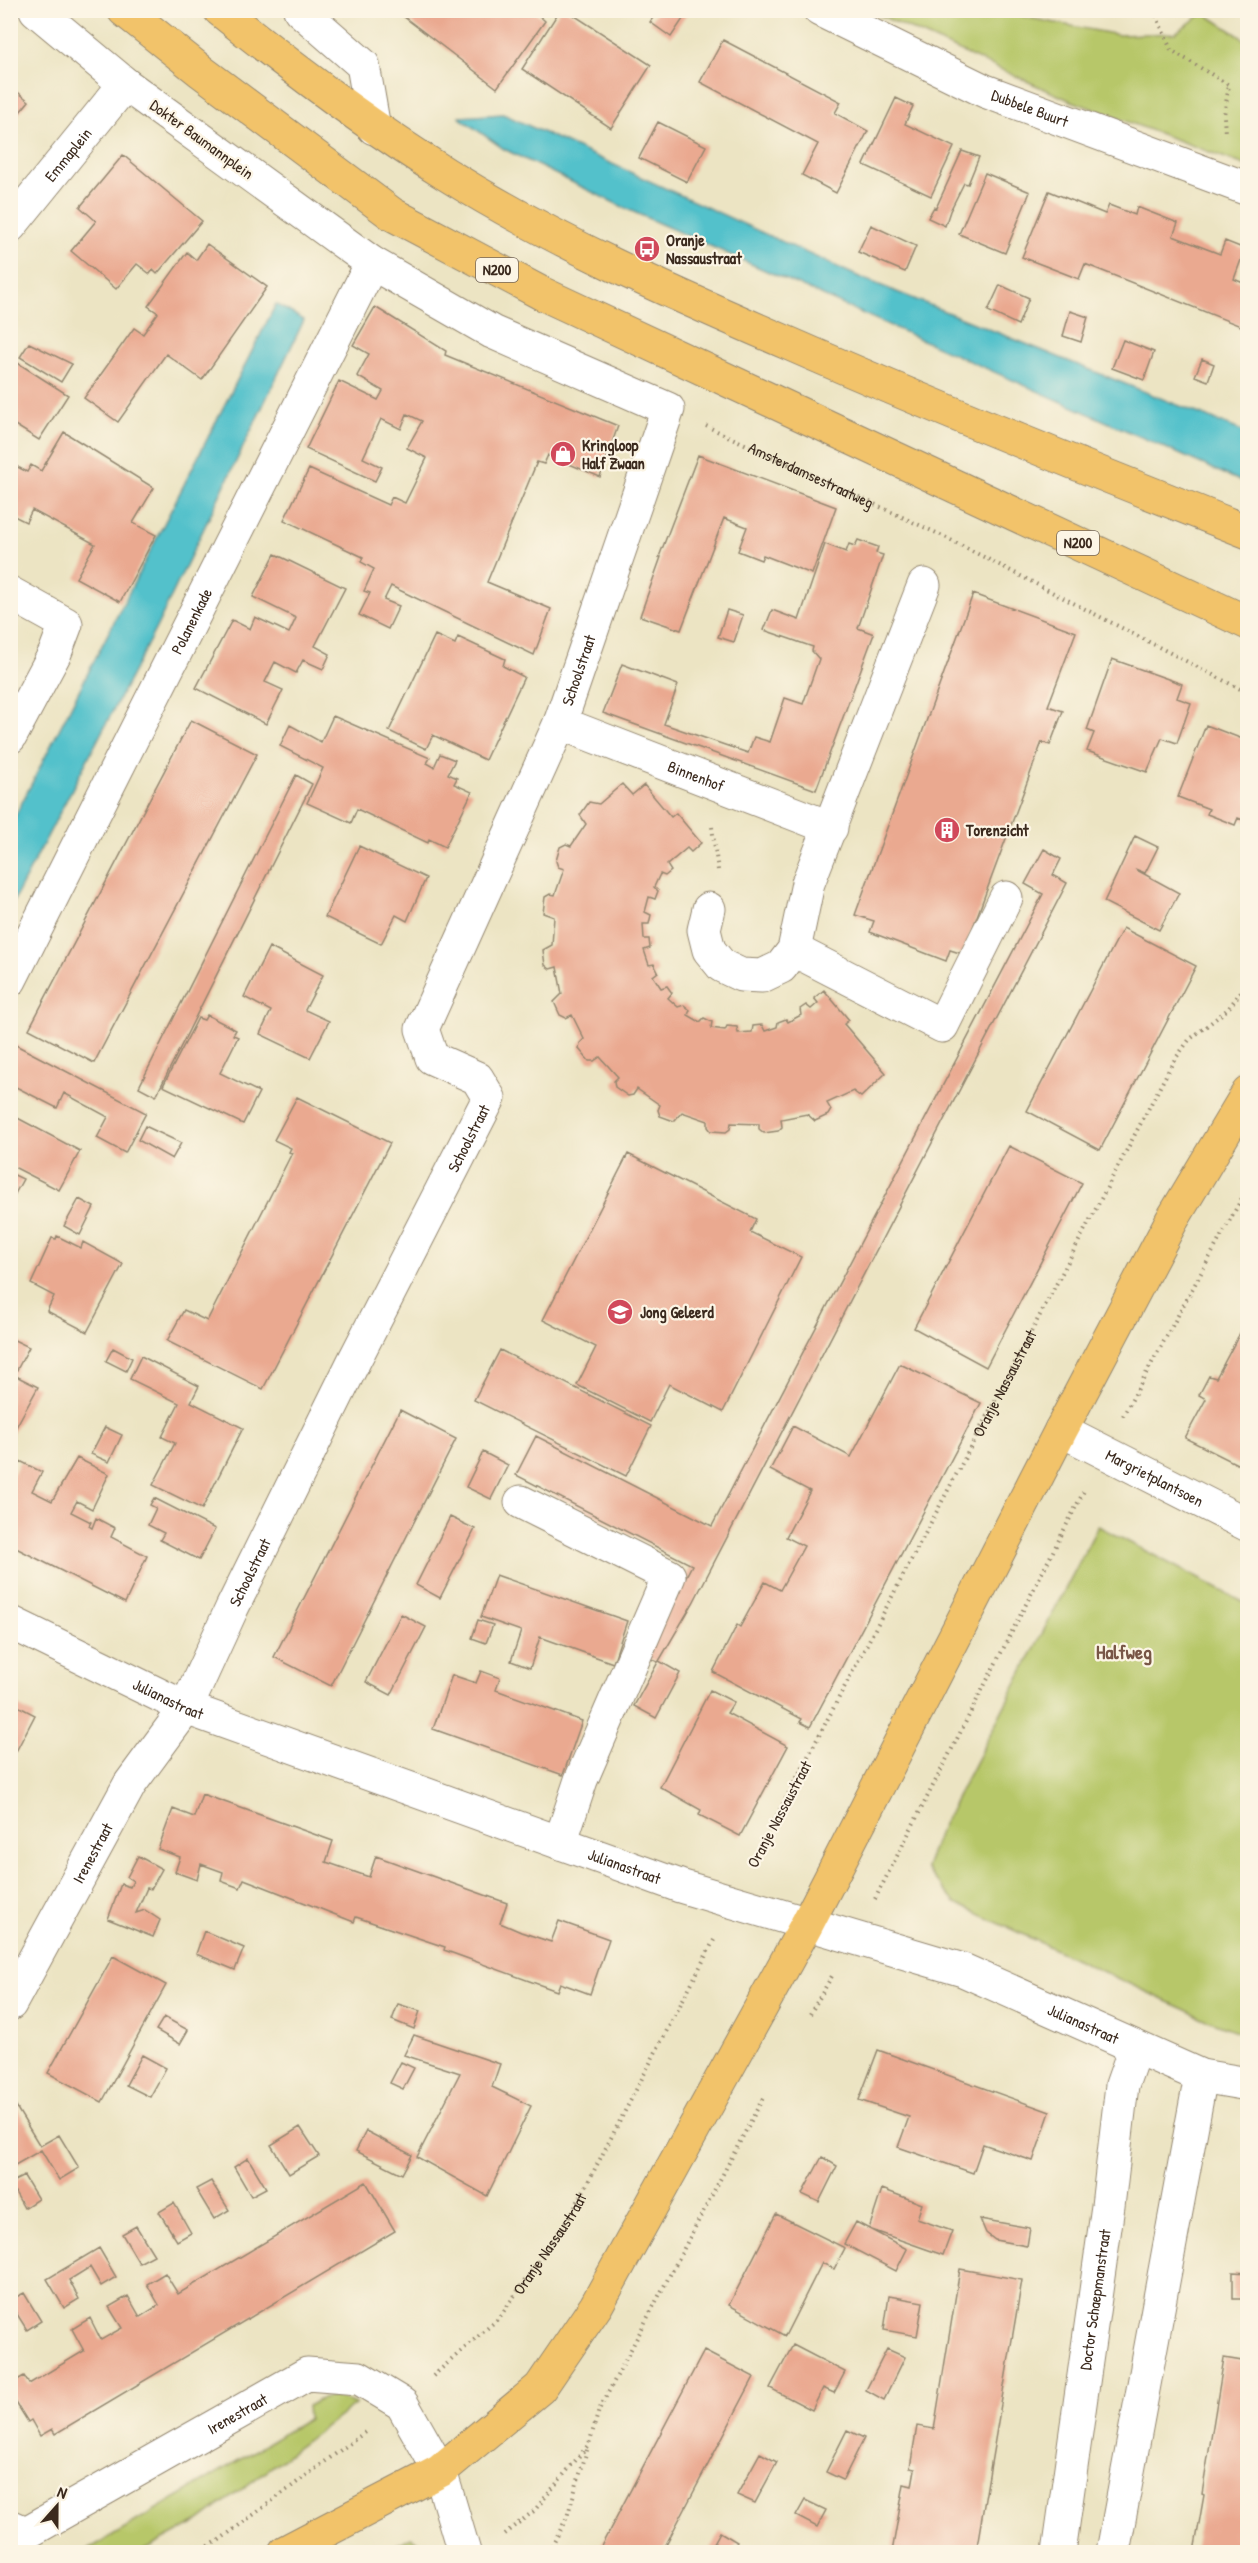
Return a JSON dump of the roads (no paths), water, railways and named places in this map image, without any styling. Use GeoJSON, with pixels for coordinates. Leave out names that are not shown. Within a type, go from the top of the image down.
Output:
{"type":"FeatureCollection","features":[{"type":"Feature","properties":{"kind":"main road","name":"N200"},"geometry":{"type":"LineString","coordinates":[[124,10],[212,80],[392,213],[412,224],[541,294],[1248,623]]}},
{"type":"Feature","properties":{"kind":"main road"},"geometry":{"type":"LineString","coordinates":[[220,10],[374,128],[500,205],[636,278],[968,422],[1248,532]]}},
{"type":"Feature","properties":{"kind":"main road"},"geometry":{"type":"LineString","coordinates":[[285,2553],[440,2471],[540,2388],[596,2306],[807,1924],[1061,1430],[1172,1220],[1248,1093]]}},
{"type":"Feature","properties":{"kind":"street","name":"Dokter Baumannplein"},"geometry":{"type":"LineString","coordinates":[[36,10],[125,84],[372,262]]}},
{"type":"Feature","properties":{"kind":"street"},"geometry":{"type":"LineString","coordinates":[[300,10],[363,65],[374,128]]}},
{"type":"Feature","properties":{"kind":"street","name":"Dubbele Buurt"},"geometry":{"type":"LineString","coordinates":[[820,10],[985,92],[1246,188]]}},
{"type":"Feature","properties":{"kind":"street","name":"Emmaplein"},"geometry":{"type":"LineString","coordinates":[[10,226],[125,84]]}},
{"type":"Feature","properties":{"kind":"street","name":"Schoolstraat"},"geometry":{"type":"LineString","coordinates":[[186,1708],[232,1608],[348,1372],[489,1098],[477,1078],[432,1058],[422,1029],[560,723],[668,409],[492,332],[372,262]]}},
{"type":"Feature","properties":{"kind":"street","name":"Polanenkade"},"geometry":{"type":"LineString","coordinates":[[10,980],[372,262]]}},
{"type":"Feature","properties":{"kind":"street"},"geometry":{"type":"LineString","coordinates":[[709,909],[705,930],[709,950],[722,966],[741,975],[762,976],[781,967],[794,950],[808,883],[924,585]]}},
{"type":"Feature","properties":{"kind":"street"},"geometry":{"type":"LineString","coordinates":[[10,593],[66,624],[55,653],[10,737]]}},
{"type":"Feature","properties":{"kind":"street","name":"Binnenhof"},"geometry":{"type":"LineString","coordinates":[[560,723],[831,828]]}},
{"type":"Feature","properties":{"kind":"street"},"geometry":{"type":"LineString","coordinates":[[794,950],[942,1026],[1006,898]]}},
{"type":"Feature","properties":{"kind":"street","name":"Margrietplantsoen"},"geometry":{"type":"LineString","coordinates":[[1061,1430],[1248,1525]]}},
{"type":"Feature","properties":{"kind":"street"},"geometry":{"type":"LineString","coordinates":[[521,1502],[669,1576],[581,1780],[560,1843]]}},
{"type":"Feature","properties":{"kind":"street","name":"Julianastraat"},"geometry":{"type":"LineString","coordinates":[[10,1622],[186,1708],[680,1886],[963,1970],[1201,2076],[1248,2084]]}},
{"type":"Feature","properties":{"kind":"street","name":"Irenestraat"},"geometry":{"type":"LineString","coordinates":[[10,2004],[130,1784],[186,1708]]}},
{"type":"Feature","properties":{"kind":"street","name":"Doctor Schaepmanstraat"},"geometry":{"type":"LineString","coordinates":[[1059,2553],[1108,2206],[1122,2085],[1135,2048]]}},
{"type":"Feature","properties":{"kind":"street"},"geometry":{"type":"LineString","coordinates":[[1113,2553],[1201,2076]]}},
{"type":"Feature","properties":{"kind":"street","name":"Irenestraat"},"geometry":{"type":"LineString","coordinates":[[10,2526],[26,2533],[307,2374],[359,2378],[402,2404],[440,2471],[464,2553]]}},
{"type":"Feature","properties":{"kind":"water"},"geometry":{"type":"Polygon","coordinates":[[[503,114],[857,276],[1247,433],[1247,484],[627,209],[504,149],[459,117],[503,114]]]}},
{"type":"Feature","properties":{"kind":"water"},"geometry":{"type":"Polygon","coordinates":[[[276,304],[304,320],[156,628],[11,906],[11,824],[276,304]]]}},
{"type":"Feature","properties":{"kind":"place","name":"Oranje Nassaustraat"},"geometry":{"type":"Point","coordinates":[647,249]}},
{"type":"Feature","properties":{"kind":"place","name":"Kringloop Half Zwaan"},"geometry":{"type":"Point","coordinates":[563,454]}},
{"type":"Feature","properties":{"kind":"place","name":"Torenzicht"},"geometry":{"type":"Point","coordinates":[947,830]}},
{"type":"Feature","properties":{"kind":"place","name":"Jong Geleerd"},"geometry":{"type":"Point","coordinates":[620,1312]}},
{"type":"Feature","properties":{"kind":"district","name":"Halfweg"},"geometry":{"type":"Point","coordinates":[1124,1652]}}]}
